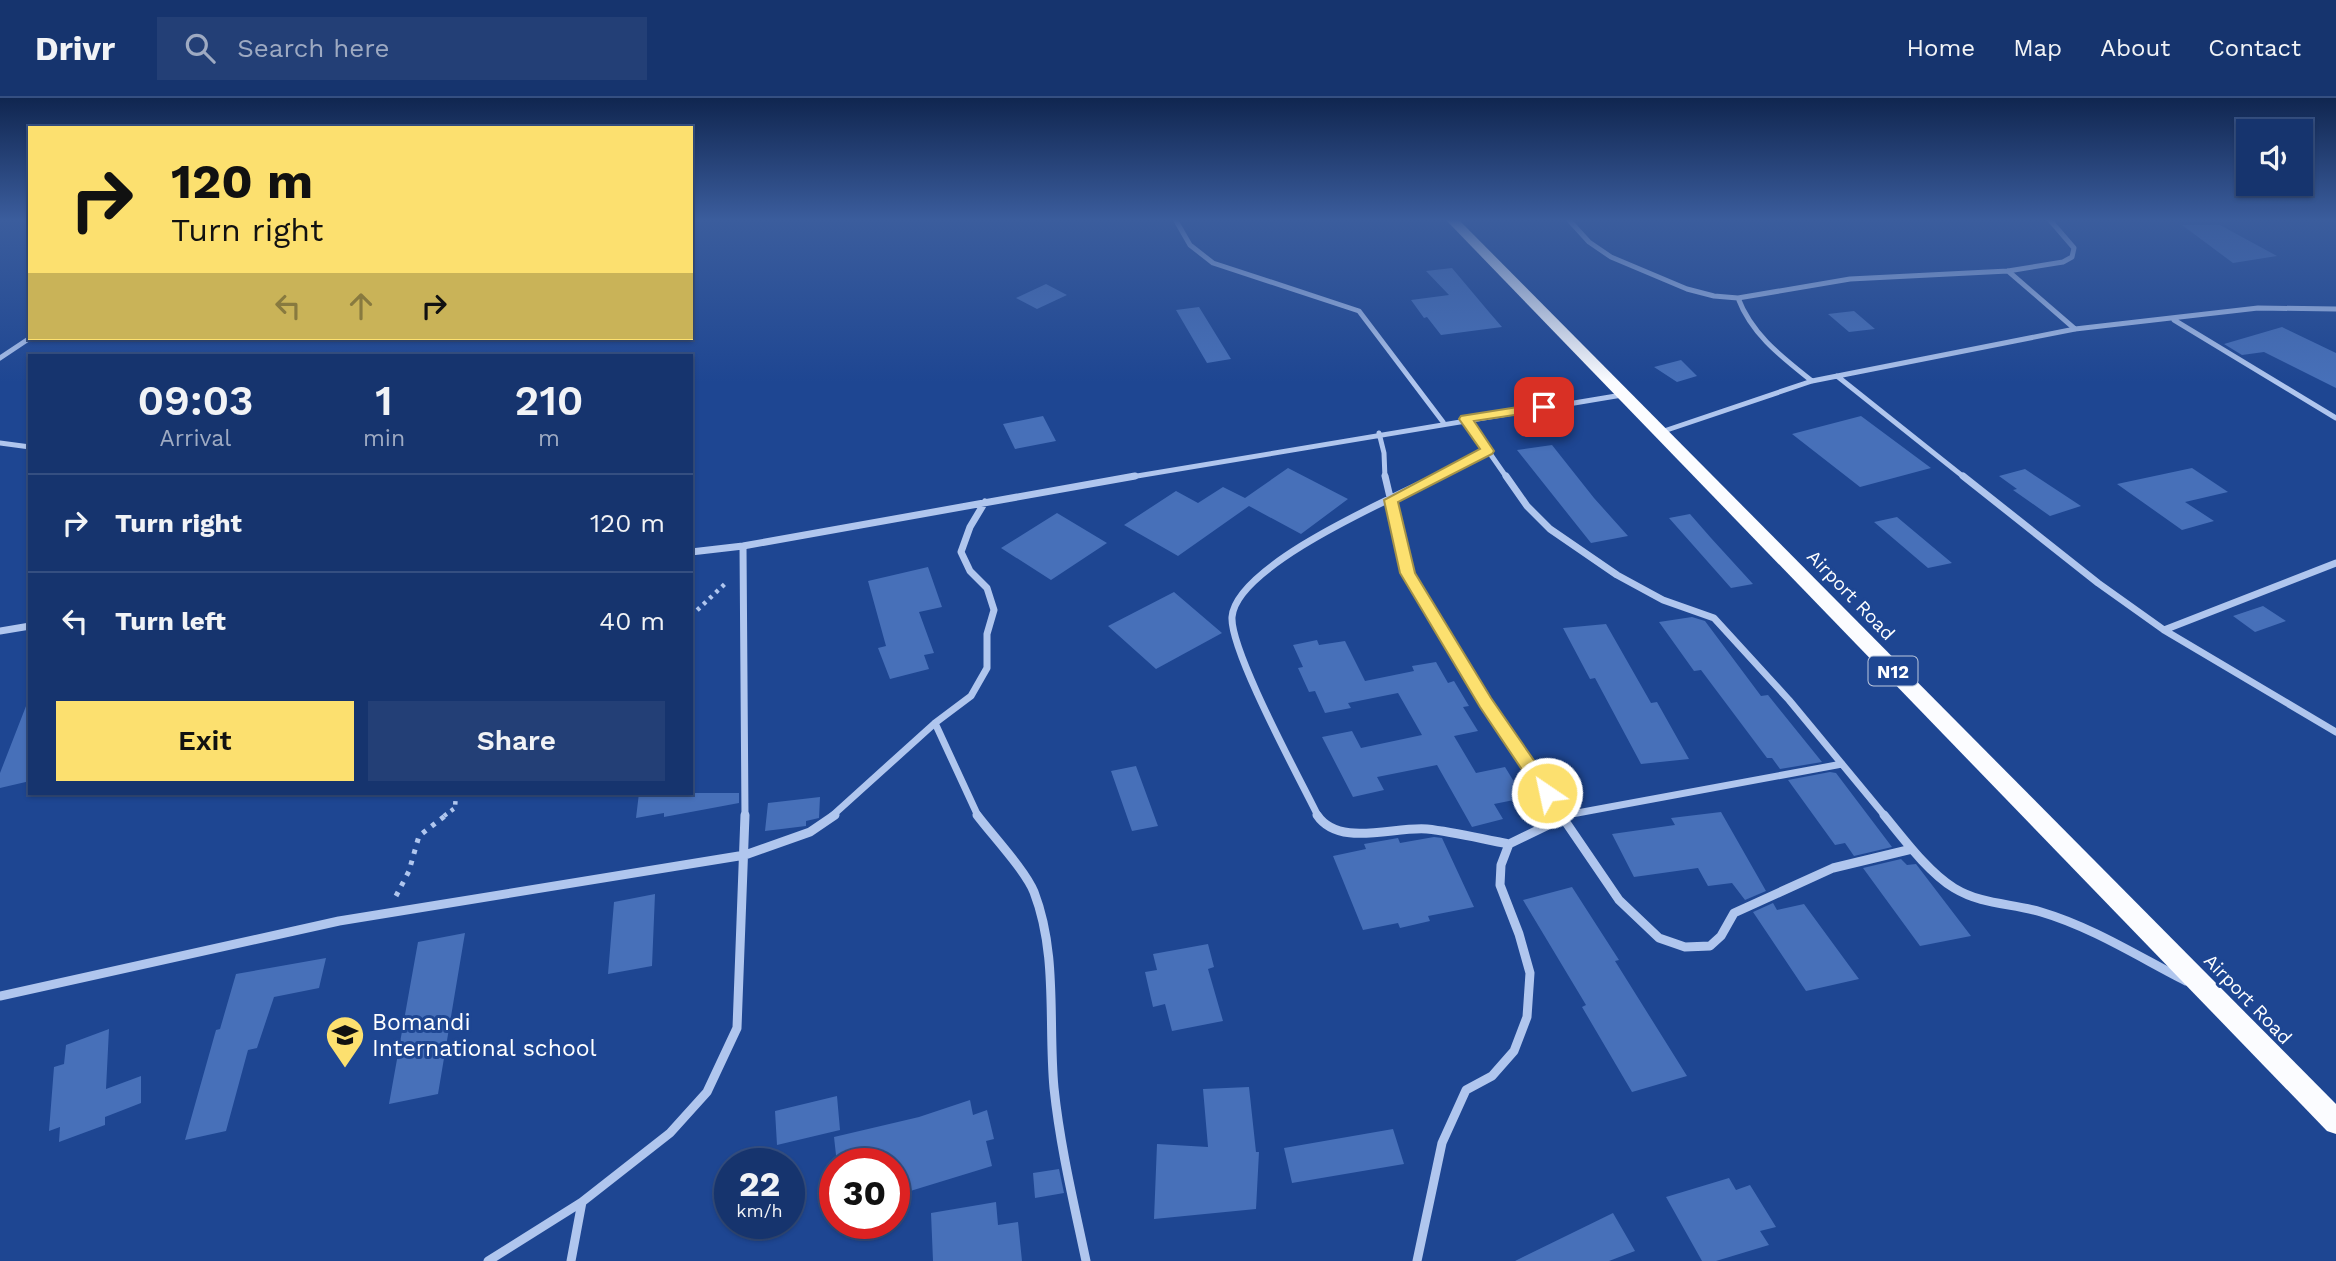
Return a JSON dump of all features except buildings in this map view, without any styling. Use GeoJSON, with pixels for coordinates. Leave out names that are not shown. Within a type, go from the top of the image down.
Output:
{"type":"FeatureCollection","features":[{"type":"Feature","properties":{"kind":"highway","name":"Airport Road"},"geometry":{"type":"LineString","coordinates":[[1504,273],[2336,1122]]}},
{"type":"Feature","properties":{"kind":"street"},"geometry":{"type":"LineString","coordinates":[[1247,273],[1359,311],[1443,422]]}},
{"type":"Feature","properties":{"kind":"street"},"geometry":{"type":"LineString","coordinates":[[1650,273],[1687,289],[1738,298],[1831,281],[1968,273]]}},
{"type":"Feature","properties":{"kind":"street"},"geometry":{"type":"LineString","coordinates":[[2011,273],[2075,329]]}},
{"type":"Feature","properties":{"kind":"street"},"geometry":{"type":"LineString","coordinates":[[1738,298],[1751,327],[1812,382]]}},
{"type":"Feature","properties":{"kind":"street"},"geometry":{"type":"LineString","coordinates":[[1660,433],[1812,382],[2075,329],[2173,320],[2258,307],[2336,309]]}},
{"type":"Feature","properties":{"kind":"street"},"geometry":{"type":"LineString","coordinates":[[2173,320],[2336,418]]}},
{"type":"Feature","properties":{"kind":"street"},"geometry":{"type":"LineString","coordinates":[[0,356],[28,339]]}},
{"type":"Feature","properties":{"kind":"street"},"geometry":{"type":"LineString","coordinates":[[1837,376],[2098,583],[2164,630],[2336,732]]}},
{"type":"Feature","properties":{"kind":"street"},"geometry":{"type":"LineString","coordinates":[[693,552],[743,546],[1443,422],[1622,395]]}},
{"type":"Feature","properties":{"kind":"street"},"geometry":{"type":"LineString","coordinates":[[1466,419],[1527,506],[1550,529],[1617,575],[1663,600],[1714,618],[1789,700],[1912,849],[1952,887],[1968,897],[2039,911],[2073,923],[2206,990]]}},
{"type":"Feature","properties":{"kind":"street"},"geometry":{"type":"LineString","coordinates":[[1379,433],[1384,453],[1383,469],[1408,573],[1486,703],[1619,900],[1659,938],[1685,947],[1710,946],[1721,936],[1734,913],[1833,867],[1912,849]]}},
{"type":"Feature","properties":{"kind":"street"},"geometry":{"type":"LineString","coordinates":[[0,443],[28,447]]}},
{"type":"Feature","properties":{"kind":"street"},"geometry":{"type":"LineString","coordinates":[[1487,451],[1301,544],[1240,593],[1233,617],[1241,655],[1319,818],[1332,829],[1364,833],[1426,829],[1509,844],[1562,816],[1842,764]]}},
{"type":"Feature","properties":{"kind":"street"},"geometry":{"type":"LineString","coordinates":[[0,996],[339,921],[745,855],[810,832],[840,811],[935,723],[971,696],[987,668],[987,634],[994,610],[987,588],[970,571],[961,552],[970,527],[985,502]]}},
{"type":"Feature","properties":{"kind":"street"},"geometry":{"type":"LineString","coordinates":[[488,1261],[582,1202],[670,1133],[707,1092],[737,1028],[745,855],[743,546]]}},
{"type":"Feature","properties":{"kind":"street"},"geometry":{"type":"LineString","coordinates":[[2164,630],[2336,563]]}},
{"type":"Feature","properties":{"kind":"street"},"geometry":{"type":"LineString","coordinates":[[0,631],[28,626]]}},
{"type":"Feature","properties":{"kind":"street"},"geometry":{"type":"LineString","coordinates":[[935,723],[974,811],[1032,888],[1044,921],[1050,968],[1051,1051],[1057,1118],[1086,1261]]}},
{"type":"Feature","properties":{"kind":"street"},"geometry":{"type":"LineString","coordinates":[[1416,1261],[1442,1143],[1466,1090],[1492,1076],[1514,1051],[1527,1017],[1530,973],[1519,934],[1500,885],[1501,864],[1509,844]]}},
{"type":"Feature","properties":{"kind":"street"},"geometry":{"type":"LineString","coordinates":[[571,1261],[582,1202]]}},
{"type":"Feature","properties":{"kind":"path"},"geometry":{"type":"LineString","coordinates":[[693,614],[743,566]]}},
{"type":"Feature","properties":{"kind":"path"},"geometry":{"type":"LineString","coordinates":[[387,914],[410,871],[419,836],[455,808],[456,795]]}},
{"type":"Feature","properties":{"kind":"place","name":"Bomandi International school"},"geometry":{"type":"Point","coordinates":[345,1069]}},
{"type":"Feature","properties":{"kind":"route"},"geometry":{"type":"LineString","coordinates":[[1544,407],[1466,419],[1487,451],[1391,500],[1408,573],[1486,703],[1547,793]]}}]}
